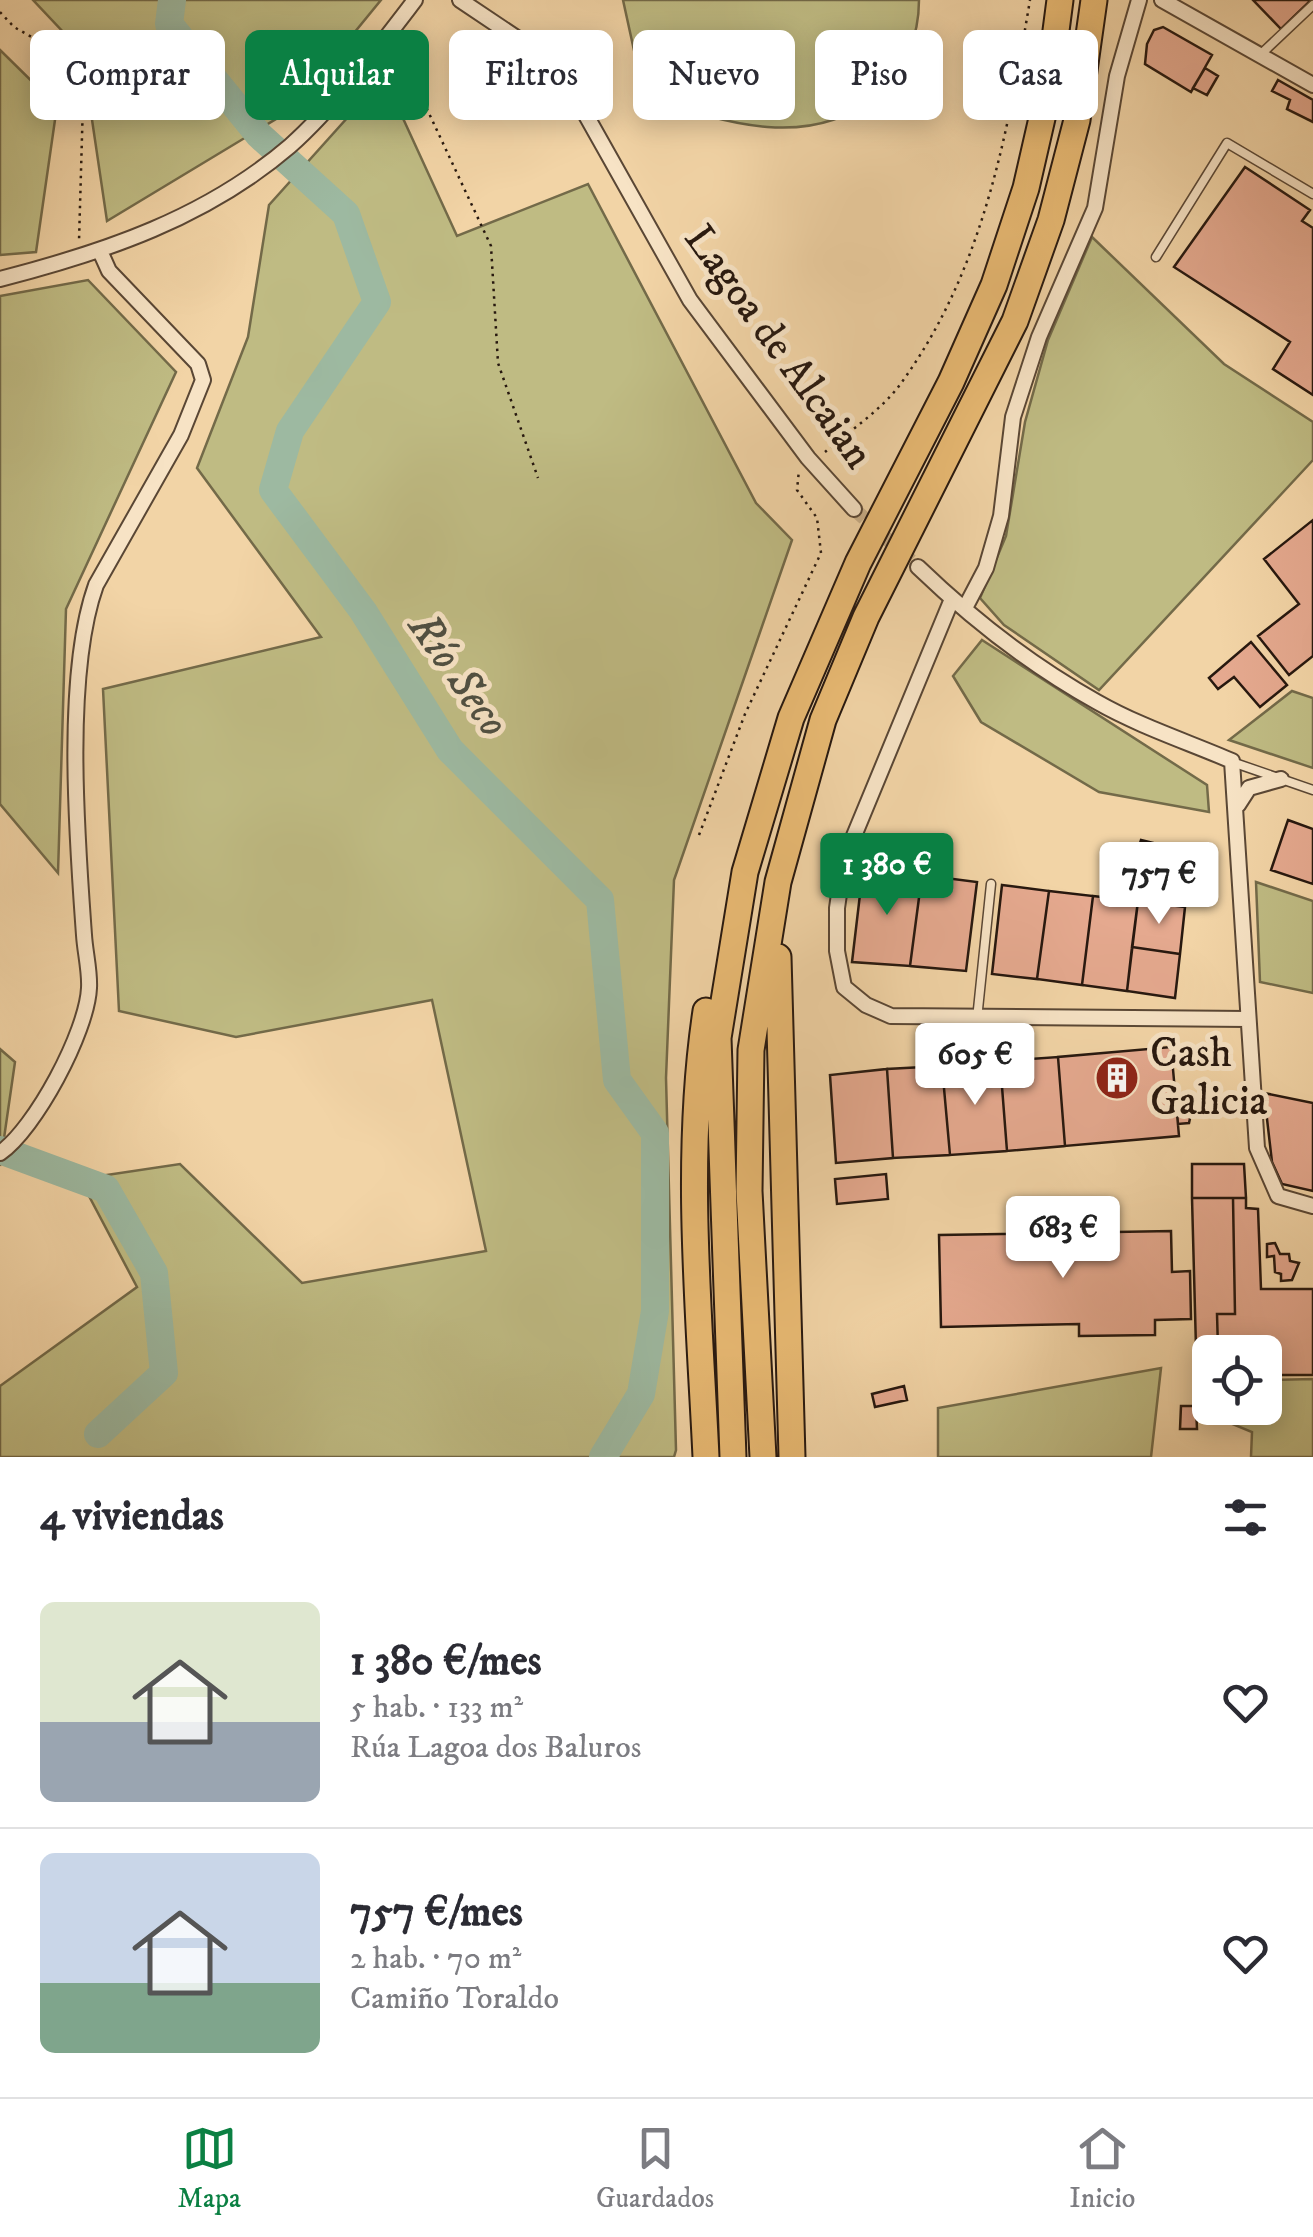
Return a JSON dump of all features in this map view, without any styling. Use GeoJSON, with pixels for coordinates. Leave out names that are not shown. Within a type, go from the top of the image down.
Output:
{"type":"FeatureCollection","features":[{"type":"Feature","properties":{"kind":"highway"},"geometry":{"type":"LineString","coordinates":[[706,1457],[695,1102],[712,966],[791,718],[858,563],[952,382],[994,285],[1026,188],[1048,92],[1060,0]]}},
{"type":"Feature","properties":{"kind":"highway"},"geometry":{"type":"LineString","coordinates":[[763,1457],[750,1191],[751,1050],[778,882],[823,720],[866,617],[994,371],[1034,270],[1077,120],[1094,0]]}},
{"type":"Feature","properties":{"kind":"highway"},"geometry":{"type":"LineString","coordinates":[[733,1457],[718,1038],[745,872]]}},
{"type":"Feature","properties":{"kind":"highway"},"geometry":{"type":"LineString","coordinates":[[778,882],[792,1457]]}},
{"type":"Feature","properties":{"kind":"street"},"geometry":{"type":"LineString","coordinates":[[392,30],[415,0]]}},
{"type":"Feature","properties":{"kind":"street","name":"Lagoa de Alcaian"},"geometry":{"type":"LineString","coordinates":[[460,0],[551,61],[582,108],[690,300],[810,461],[854,509]]}},
{"type":"Feature","properties":{"kind":"street"},"geometry":{"type":"LineString","coordinates":[[1139,0],[1116,76],[1094,208],[1039,336],[1013,417],[1001,516],[986,568],[958,604],[844,860],[837,952],[844,987],[866,1005],[891,1016],[1248,1018]]}},
{"type":"Feature","properties":{"kind":"street"},"geometry":{"type":"LineString","coordinates":[[1162,0],[1313,85]]}},
{"type":"Feature","properties":{"kind":"street"},"geometry":{"type":"LineString","coordinates":[[0,279],[146,235],[224,195],[292,144],[313,120]]}},
{"type":"Feature","properties":{"kind":"street"},"geometry":{"type":"LineString","coordinates":[[0,1153],[17,1141],[41,1111],[89,990],[76,704],[87,610],[96,584],[181,435],[203,380],[198,364],[109,271],[100,250]]}},
{"type":"Feature","properties":{"kind":"street"},"geometry":{"type":"LineString","coordinates":[[918,566],[958,604],[1033,662],[1100,704],[1232,762],[1256,1148],[1278,1196],[1313,1206]]}},
{"type":"Feature","properties":{"kind":"street"},"geometry":{"type":"LineString","coordinates":[[1236,810],[1249,788],[1282,779]]}},
{"type":"Feature","properties":{"kind":"lane"},"geometry":{"type":"LineString","coordinates":[[1260,56],[1313,4]]}},
{"type":"Feature","properties":{"kind":"lane"},"geometry":{"type":"LineString","coordinates":[[1156,256],[1227,144],[1313,194]]}},
{"type":"Feature","properties":{"kind":"lane"},"geometry":{"type":"LineString","coordinates":[[1232,762],[1313,790]]}},
{"type":"Feature","properties":{"kind":"lane"},"geometry":{"type":"LineString","coordinates":[[978,1019],[991,884]]}},
{"type":"Feature","properties":{"kind":"path"},"geometry":{"type":"LineString","coordinates":[[698,834],[745,714],[820,553],[817,518],[797,490],[796,474],[897,389],[960,288],[992,190],[1030,0]]}},
{"type":"Feature","properties":{"kind":"path"},"geometry":{"type":"LineString","coordinates":[[0,12],[14,27],[84,67],[80,257]]}},
{"type":"Feature","properties":{"kind":"path"},"geometry":{"type":"LineString","coordinates":[[429,114],[490,246],[498,363],[538,478]]}},
{"type":"Feature","properties":{"kind":"shaded area"},"geometry":{"type":"Polygon","coordinates":[[[33,0],[381,0],[356,30],[245,30],[245,120],[274,120],[107,221],[92,120],[225,120],[225,30],[61,30],[33,0]]]}},
{"type":"Feature","properties":{"kind":"shaded area"},"geometry":{"type":"Polygon","coordinates":[[[623,0],[919,0],[915,30],[815,30],[815,120],[830,120],[822,123],[763,127],[724,120],[795,120],[795,30],[633,30],[633,46],[623,0]]]}},
{"type":"Feature","properties":{"kind":"shaded area"},"geometry":{"type":"Polygon","coordinates":[[[0,50],[30,79],[30,120],[55,120],[36,252],[0,255],[0,50]]]}},
{"type":"Feature","properties":{"kind":"shaded area"},"geometry":{"type":"Polygon","coordinates":[[[345,120],[404,120],[457,236],[588,184],[756,503],[792,540],[674,880],[666,1078],[674,1457],[0,1457],[0,1386],[137,1287],[80,1179],[180,1164],[302,1283],[486,1251],[432,1000],[236,1037],[119,1011],[103,689],[321,637],[197,468],[248,337],[269,205],[345,120]]]}},
{"type":"Feature","properties":{"kind":"shaded area"},"geometry":{"type":"Polygon","coordinates":[[[1092,237],[1224,364],[1313,422],[1313,460],[1099,690],[1004,625],[980,598],[1006,536],[1025,422],[1048,340],[1092,237]]]}},
{"type":"Feature","properties":{"kind":"shaded area"},"geometry":{"type":"Polygon","coordinates":[[[88,280],[176,372],[66,609],[58,873],[0,804],[0,296],[88,280]]]}},
{"type":"Feature","properties":{"kind":"shaded area"},"geometry":{"type":"Polygon","coordinates":[[[982,640],[1207,785],[1209,812],[1099,792],[981,722],[953,676],[982,640]]]}},
{"type":"Feature","properties":{"kind":"shaded area"},"geometry":{"type":"Polygon","coordinates":[[[1292,691],[1313,698],[1313,768],[1229,740],[1292,691]]]}},
{"type":"Feature","properties":{"kind":"shaded area"},"geometry":{"type":"Polygon","coordinates":[[[1256,882],[1313,901],[1313,993],[1260,982],[1256,882]]]}},
{"type":"Feature","properties":{"kind":"shaded area"},"geometry":{"type":"Polygon","coordinates":[[[0,1049],[15,1062],[0,1166],[0,1049]]]}},
{"type":"Feature","properties":{"kind":"shaded area"},"geometry":{"type":"Polygon","coordinates":[[[1161,1368],[1151,1457],[938,1457],[938,1408],[1161,1368]]]}},
{"type":"Feature","properties":{"kind":"shaded area"},"geometry":{"type":"Polygon","coordinates":[[[1313,1379],[1313,1457],[1251,1457],[1252,1432],[1235,1425],[1282,1425],[1282,1380],[1313,1379]]]}},
{"type":"Feature","properties":{"kind":"building"},"geometry":{"type":"Polygon","coordinates":[[[1253,0],[1311,0],[1281,29],[1253,0]]]}},
{"type":"Feature","properties":{"kind":"building"},"geometry":{"type":"Polygon","coordinates":[[[1163,27],[1212,55],[1191,92],[1145,64],[1147,44],[1154,30],[1163,27]]]}},
{"type":"Feature","properties":{"kind":"building"},"geometry":{"type":"Polygon","coordinates":[[[1205,68],[1218,76],[1207,95],[1193,88],[1205,68]]]}},
{"type":"Feature","properties":{"kind":"building"},"geometry":{"type":"Polygon","coordinates":[[[1278,80],[1313,100],[1313,122],[1287,109],[1290,100],[1272,91],[1278,80]]]}},
{"type":"Feature","properties":{"kind":"building"},"geometry":{"type":"Polygon","coordinates":[[[1245,167],[1310,210],[1302,221],[1313,228],[1313,395],[1273,369],[1290,342],[1174,267],[1245,167]]]}},
{"type":"Feature","properties":{"kind":"building"},"geometry":{"type":"Polygon","coordinates":[[[1313,520],[1313,656],[1289,675],[1258,636],[1299,604],[1264,559],[1313,520]]]}},
{"type":"Feature","properties":{"kind":"building"},"geometry":{"type":"Polygon","coordinates":[[[1251,642],[1287,685],[1260,707],[1234,677],[1218,689],[1209,678],[1251,642]]]}},
{"type":"Feature","properties":{"kind":"building"},"geometry":{"type":"Polygon","coordinates":[[[1288,820],[1313,829],[1313,884],[1271,870],[1288,820]]]}},
{"type":"Feature","properties":{"kind":"building"},"geometry":{"type":"Polygon","coordinates":[[[1141,840],[1214,858],[1207,895],[1167,888],[1134,862],[1141,840]]]}},
{"type":"Feature","properties":{"kind":"building"},"geometry":{"type":"Polygon","coordinates":[[[863,869],[922,875],[910,966],[852,962],[863,869]]]}},
{"type":"Feature","properties":{"kind":"building"},"geometry":{"type":"Polygon","coordinates":[[[922,875],[977,882],[966,971],[910,966],[922,875]]]}},
{"type":"Feature","properties":{"kind":"building"},"geometry":{"type":"Polygon","coordinates":[[[1002,885],[1049,891],[1037,979],[992,974],[1002,885]]]}},
{"type":"Feature","properties":{"kind":"building"},"geometry":{"type":"Polygon","coordinates":[[[1049,891],[1093,896],[1082,985],[1037,979],[1049,891]]]}},
{"type":"Feature","properties":{"kind":"building"},"geometry":{"type":"Polygon","coordinates":[[[1093,896],[1138,901],[1127,991],[1082,985],[1093,896]]]}},
{"type":"Feature","properties":{"kind":"building"},"geometry":{"type":"Polygon","coordinates":[[[1138,901],[1185,907],[1180,954],[1132,947],[1138,901]]]}},
{"type":"Feature","properties":{"kind":"building"},"geometry":{"type":"Polygon","coordinates":[[[1132,947],[1180,954],[1175,998],[1127,991],[1132,947]]]}},
{"type":"Feature","properties":{"kind":"building","name":"Cash Galicia"},"geometry":{"type":"Polygon","coordinates":[[[1171,1047],[1179,1136],[1065,1146],[1058,1057],[1171,1047]]]}},
{"type":"Feature","properties":{"kind":"building"},"geometry":{"type":"Polygon","coordinates":[[[1058,1057],[1065,1146],[1007,1151],[1000,1061],[1058,1057]]]}},
{"type":"Feature","properties":{"kind":"building"},"geometry":{"type":"Polygon","coordinates":[[[1000,1061],[1007,1151],[950,1155],[942,1066],[1000,1061]]]}},
{"type":"Feature","properties":{"kind":"building"},"geometry":{"type":"Polygon","coordinates":[[[942,1066],[950,1155],[893,1158],[887,1069],[942,1066]]]}},
{"type":"Feature","properties":{"kind":"building"},"geometry":{"type":"Polygon","coordinates":[[[887,1069],[893,1158],[836,1163],[830,1075],[887,1069]]]}},
{"type":"Feature","properties":{"kind":"building"},"geometry":{"type":"Polygon","coordinates":[[[1264,1093],[1313,1103],[1313,1191],[1282,1184],[1272,1162],[1264,1093]]]}},
{"type":"Feature","properties":{"kind":"building"},"geometry":{"type":"Polygon","coordinates":[[[1176,1100],[1194,1100],[1189,1123],[1178,1124],[1176,1100]]]}},
{"type":"Feature","properties":{"kind":"building"},"geometry":{"type":"Polygon","coordinates":[[[1192,1164],[1244,1164],[1246,1198],[1192,1198],[1192,1164]]]}},
{"type":"Feature","properties":{"kind":"building"},"geometry":{"type":"Polygon","coordinates":[[[886,1174],[888,1199],[837,1204],[835,1179],[886,1174]]]}},
{"type":"Feature","properties":{"kind":"building"},"geometry":{"type":"Polygon","coordinates":[[[1192,1198],[1233,1198],[1235,1314],[1217,1314],[1218,1335],[1196,1335],[1192,1198]]]}},
{"type":"Feature","properties":{"kind":"building"},"geometry":{"type":"Polygon","coordinates":[[[1233,1198],[1246,1198],[1246,1208],[1258,1209],[1261,1289],[1313,1289],[1313,1375],[1282,1375],[1282,1335],[1218,1335],[1217,1314],[1235,1314],[1233,1198]]]}},
{"type":"Feature","properties":{"kind":"building"},"geometry":{"type":"Polygon","coordinates":[[[1171,1231],[1172,1272],[1190,1271],[1191,1319],[1155,1320],[1155,1335],[1079,1336],[1079,1324],[941,1327],[939,1235],[1171,1231]]]}},
{"type":"Feature","properties":{"kind":"building"},"geometry":{"type":"Polygon","coordinates":[[[1275,1243],[1280,1254],[1289,1254],[1290,1261],[1299,1263],[1292,1280],[1281,1281],[1281,1274],[1275,1272],[1274,1256],[1267,1257],[1267,1244],[1275,1243]]]}},
{"type":"Feature","properties":{"kind":"building"},"geometry":{"type":"Polygon","coordinates":[[[904,1386],[907,1400],[875,1407],[872,1394],[904,1386]]]}},
{"type":"Feature","properties":{"kind":"building"},"geometry":{"type":"Polygon","coordinates":[[[1181,1406],[1192,1406],[1192,1425],[1197,1425],[1197,1429],[1180,1429],[1181,1406]]]}},
{"type":"Feature","properties":{"kind":"waterway","name":"Río Seco"},"geometry":{"type":"LineString","coordinates":[[172,0],[169,24],[259,135],[346,214],[377,302],[290,431],[273,490],[363,611],[450,750],[600,900],[617,1080],[655,1133],[655,1311],[641,1394],[603,1457]]}},
{"type":"Feature","properties":{"kind":"waterway"},"geometry":{"type":"LineString","coordinates":[[0,1150],[106,1189],[154,1273],[164,1373],[98,1434]]}},
{"type":"Feature","properties":{"kind":"tunnel"},"geometry":{"type":"LineString","coordinates":[[854,509],[918,567]]}},
{"type":"Feature","properties":{"kind":"place","name":"Cash Galicia"},"geometry":{"type":"Point","coordinates":[1117,1078]}}]}
